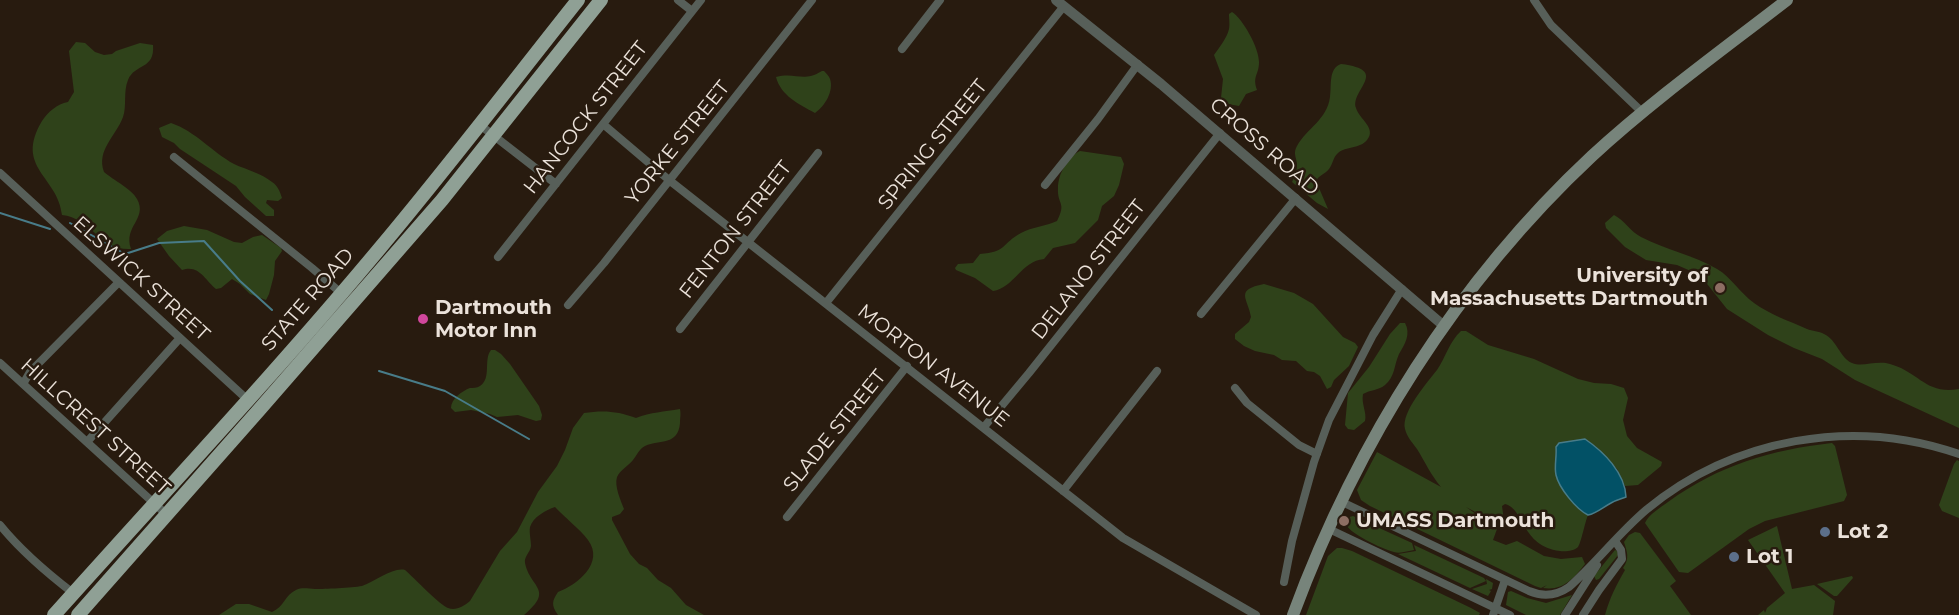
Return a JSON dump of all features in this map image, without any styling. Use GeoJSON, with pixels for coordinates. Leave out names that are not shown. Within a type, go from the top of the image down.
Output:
{"type":"FeatureCollection","features":[{"type":"Feature","properties":{"kind":"main road","name":"STATE ROAD"},"geometry":{"type":"LineString","coordinates":[[54,615],[247,400],[423,197],[578,0]]}},
{"type":"Feature","properties":{"kind":"main road","name":"STATE ROAD"},"geometry":{"type":"LineString","coordinates":[[78,615],[442,200],[601,0]]}},
{"type":"Feature","properties":{"kind":"main road"},"geometry":{"type":"LineString","coordinates":[[1293,615],[1317,553],[1375,434],[1444,326],[1497,258],[1545,204],[1642,112],[1787,0]]}},
{"type":"Feature","properties":{"kind":"street"},"geometry":{"type":"LineString","coordinates":[[678,0],[692,10]]}},
{"type":"Feature","properties":{"kind":"street","name":"HANCOCK STREET"},"geometry":{"type":"LineString","coordinates":[[498,257],[701,0]]}},
{"type":"Feature","properties":{"kind":"street","name":"YORKE STREET"},"geometry":{"type":"LineString","coordinates":[[568,305],[812,0]]}},
{"type":"Feature","properties":{"kind":"street"},"geometry":{"type":"LineString","coordinates":[[902,49],[940,0]]}},
{"type":"Feature","properties":{"kind":"street"},"geometry":{"type":"LineString","coordinates":[[1534,0],[1551,26],[1642,112]]}},
{"type":"Feature","properties":{"kind":"street","name":"CROSS ROAD"},"geometry":{"type":"LineString","coordinates":[[1060,3],[1138,64],[1444,326]]}},
{"type":"Feature","properties":{"kind":"street","name":"SPRING STREET"},"geometry":{"type":"LineString","coordinates":[[826,303],[1060,3]]}},
{"type":"Feature","properties":{"kind":"street"},"geometry":{"type":"LineString","coordinates":[[1045,185],[1098,119],[1138,64]]}},
{"type":"Feature","properties":{"kind":"street","name":"MORTON AVENUE"},"geometry":{"type":"LineString","coordinates":[[603,124],[669,180],[908,366],[1123,538],[1256,615]]}},
{"type":"Feature","properties":{"kind":"street"},"geometry":{"type":"LineString","coordinates":[[480,125],[556,184]]}},
{"type":"Feature","properties":{"kind":"street","name":"DELANO STREET"},"geometry":{"type":"LineString","coordinates":[[984,427],[1220,133]]}},
{"type":"Feature","properties":{"kind":"street","name":"FENTON STREET"},"geometry":{"type":"LineString","coordinates":[[680,329],[818,153]]}},
{"type":"Feature","properties":{"kind":"street"},"geometry":{"type":"LineString","coordinates":[[174,157],[341,293]]}},
{"type":"Feature","properties":{"kind":"street","name":"ELSWICK STREET"},"geometry":{"type":"LineString","coordinates":[[0,173],[259,410]]}},
{"type":"Feature","properties":{"kind":"street"},"geometry":{"type":"LineString","coordinates":[[1201,314],[1296,198]]}},
{"type":"Feature","properties":{"kind":"street"},"geometry":{"type":"LineString","coordinates":[[23,384],[30,372],[119,282]]}},
{"type":"Feature","properties":{"kind":"street"},"geometry":{"type":"LineString","coordinates":[[1284,582],[1292,541],[1329,420],[1373,335],[1402,290]]}},
{"type":"Feature","properties":{"kind":"street"},"geometry":{"type":"LineString","coordinates":[[87,442],[180,338]]}},
{"type":"Feature","properties":{"kind":"street","name":"HILLCREST STREET"},"geometry":{"type":"LineString","coordinates":[[0,363],[167,515]]}},
{"type":"Feature","properties":{"kind":"street","name":"SLADE STREET"},"geometry":{"type":"LineString","coordinates":[[787,517],[908,366]]}},
{"type":"Feature","properties":{"kind":"street"},"geometry":{"type":"LineString","coordinates":[[1063,491],[1157,371]]}},
{"type":"Feature","properties":{"kind":"street"},"geometry":{"type":"LineString","coordinates":[[1235,388],[1247,403],[1299,445],[1317,454]]}},
{"type":"Feature","properties":{"kind":"street"},"geometry":{"type":"LineString","coordinates":[[1342,502],[1505,580],[1540,595],[1550,595],[1572,585],[1646,511],[1687,481],[1733,458],[1771,446],[1811,438],[1860,436],[1912,442],[1959,454]]}},
{"type":"Feature","properties":{"kind":"street"},"geometry":{"type":"LineString","coordinates":[[0,525],[50,575],[73,593]]}},
{"type":"Feature","properties":{"kind":"street"},"geometry":{"type":"LineString","coordinates":[[1329,529],[1494,611],[1510,615]]}},
{"type":"Feature","properties":{"kind":"street"},"geometry":{"type":"LineString","coordinates":[[1565,615],[1615,541]]}},
{"type":"Feature","properties":{"kind":"street"},"geometry":{"type":"LineString","coordinates":[[1583,615],[1622,558],[1621,550],[1615,541]]}},
{"type":"Feature","properties":{"kind":"street"},"geometry":{"type":"LineString","coordinates":[[1494,611],[1505,580]]}},
{"type":"Feature","properties":{"kind":"green space"},"geometry":{"type":"Polygon","coordinates":[[[1232,12],[1250,34],[1259,62],[1255,78],[1257,90],[1246,94],[1239,106],[1228,104],[1221,98],[1223,79],[1214,55],[1228,32],[1229,14],[1232,12]]]}},
{"type":"Feature","properties":{"kind":"green space"},"geometry":{"type":"Polygon","coordinates":[[[76,42],[85,43],[95,52],[104,55],[140,43],[153,45],[151,59],[135,71],[128,80],[123,117],[108,143],[102,164],[104,172],[131,192],[140,206],[138,218],[130,234],[131,249],[112,245],[81,222],[62,215],[53,190],[35,161],[33,150],[35,137],[42,121],[53,109],[68,102],[74,92],[69,51],[76,42]]]}},
{"type":"Feature","properties":{"kind":"green space"},"geometry":{"type":"Polygon","coordinates":[[[1341,64],[1364,71],[1365,82],[1358,94],[1356,108],[1369,128],[1370,136],[1364,143],[1338,153],[1329,169],[1316,181],[1328,209],[1317,203],[1292,182],[1297,166],[1296,148],[1325,112],[1330,97],[1332,73],[1341,64]]]}},
{"type":"Feature","properties":{"kind":"green space"},"geometry":{"type":"Polygon","coordinates":[[[822,71],[830,78],[831,88],[825,102],[815,113],[786,94],[778,84],[776,77],[804,77],[822,71]]]}},
{"type":"Feature","properties":{"kind":"green space"},"geometry":{"type":"Polygon","coordinates":[[[171,123],[196,136],[234,164],[259,174],[274,184],[282,198],[278,201],[267,200],[266,203],[274,210],[274,216],[266,216],[236,186],[162,137],[159,128],[171,123]]]}},
{"type":"Feature","properties":{"kind":"green space"},"geometry":{"type":"Polygon","coordinates":[[[1080,151],[1121,157],[1124,164],[1114,196],[1102,206],[1098,220],[1075,243],[1053,248],[1044,259],[1029,264],[1007,285],[993,291],[975,278],[956,270],[958,264],[973,263],[980,254],[1000,249],[1021,233],[1057,221],[1061,210],[1058,183],[1067,162],[1080,151]]]}},
{"type":"Feature","properties":{"kind":"green space"},"geometry":{"type":"Polygon","coordinates":[[[1614,215],[1641,237],[1717,269],[1749,299],[1766,311],[1824,334],[1832,340],[1848,361],[1861,365],[1887,363],[1939,389],[1959,389],[1959,428],[1855,380],[1822,359],[1768,335],[1727,309],[1700,275],[1677,265],[1646,260],[1625,247],[1606,228],[1605,223],[1614,215]]]}},
{"type":"Feature","properties":{"kind":"green space"},"geometry":{"type":"Polygon","coordinates":[[[184,226],[207,230],[234,242],[242,243],[262,235],[281,248],[282,251],[275,261],[274,275],[266,300],[250,294],[232,279],[221,288],[216,289],[197,271],[182,270],[157,239],[167,231],[184,226]]]}},
{"type":"Feature","properties":{"kind":"green space"},"geometry":{"type":"Polygon","coordinates":[[[1264,284],[1294,293],[1313,304],[1343,337],[1358,347],[1349,366],[1334,380],[1331,387],[1327,389],[1320,376],[1307,371],[1296,361],[1282,360],[1274,355],[1255,351],[1235,339],[1235,334],[1249,322],[1251,317],[1246,292],[1255,286],[1264,284]]]}},
{"type":"Feature","properties":{"kind":"green space"},"geometry":{"type":"Polygon","coordinates":[[[1400,323],[1405,323],[1407,335],[1391,378],[1383,387],[1363,394],[1365,421],[1354,430],[1348,429],[1345,425],[1348,393],[1400,323]]]}},
{"type":"Feature","properties":{"kind":"green space"},"geometry":{"type":"Polygon","coordinates":[[[1461,331],[1466,331],[1488,345],[1534,359],[1578,379],[1624,388],[1628,398],[1623,420],[1627,436],[1637,448],[1662,462],[1661,466],[1638,485],[1625,486],[1617,469],[1595,446],[1556,447],[1557,466],[1564,487],[1572,501],[1588,515],[1578,547],[1569,551],[1547,548],[1538,542],[1512,507],[1505,504],[1502,506],[1504,521],[1500,525],[1466,507],[1497,529],[1493,540],[1506,545],[1517,541],[1544,556],[1561,559],[1582,557],[1585,564],[1572,579],[1562,586],[1543,588],[1547,585],[1541,588],[1535,586],[1370,506],[1361,500],[1357,490],[1377,452],[1441,487],[1408,437],[1405,422],[1411,406],[1461,331]]]}},
{"type":"Feature","properties":{"kind":"green space"},"geometry":{"type":"Polygon","coordinates":[[[491,350],[501,354],[510,364],[539,406],[541,420],[536,421],[518,415],[497,417],[471,410],[455,412],[451,408],[460,393],[484,383],[491,350]]]}},
{"type":"Feature","properties":{"kind":"green space"},"geometry":{"type":"Polygon","coordinates":[[[680,409],[679,430],[676,435],[672,439],[643,447],[618,475],[617,489],[624,509],[620,514],[612,517],[612,520],[630,554],[639,564],[671,588],[686,605],[704,615],[558,615],[553,606],[556,595],[580,579],[591,565],[593,557],[588,540],[555,507],[537,517],[530,527],[531,546],[525,563],[539,594],[533,606],[524,615],[219,615],[236,604],[249,604],[272,612],[292,592],[299,589],[362,586],[390,572],[400,570],[405,570],[444,606],[454,609],[465,605],[470,601],[500,551],[517,532],[538,492],[557,466],[573,428],[584,413],[610,412],[636,418],[680,409]]]}},
{"type":"Feature","properties":{"kind":"green space"},"geometry":{"type":"Polygon","coordinates":[[[1832,443],[1835,446],[1847,495],[1844,501],[1765,521],[1749,529],[1688,573],[1679,572],[1645,523],[1655,511],[1687,489],[1726,469],[1767,455],[1832,443]]]}},
{"type":"Feature","properties":{"kind":"green space"},"geometry":{"type":"Polygon","coordinates":[[[1957,460],[1959,461],[1959,518],[1942,511],[1939,505],[1957,460]]]}},
{"type":"Feature","properties":{"kind":"green space"},"geometry":{"type":"Polygon","coordinates":[[[1353,516],[1412,543],[1414,550],[1396,553],[1366,540],[1352,531],[1344,522],[1346,518],[1353,516]]]}},
{"type":"Feature","properties":{"kind":"green space"},"geometry":{"type":"Polygon","coordinates":[[[1777,526],[1792,589],[1814,585],[1835,601],[1833,615],[1758,615],[1764,610],[1765,613],[1767,608],[1785,593],[1748,540],[1777,526]]]}},
{"type":"Feature","properties":{"kind":"green space"},"geometry":{"type":"Polygon","coordinates":[[[1635,532],[1640,533],[1676,581],[1670,586],[1691,615],[1605,615],[1625,570],[1623,568],[1627,555],[1624,542],[1629,535],[1635,532]]]}},
{"type":"Feature","properties":{"kind":"green space"},"geometry":{"type":"Polygon","coordinates":[[[1414,545],[1486,581],[1470,588],[1398,554],[1416,551],[1414,545]]]}},
{"type":"Feature","properties":{"kind":"green space"},"geometry":{"type":"Polygon","coordinates":[[[1337,548],[1352,551],[1480,613],[1479,615],[1306,615],[1328,556],[1337,548]]]}},
{"type":"Feature","properties":{"kind":"green space"},"geometry":{"type":"Polygon","coordinates":[[[1615,550],[1618,555],[1596,580],[1594,576],[1615,550]]]}},
{"type":"Feature","properties":{"kind":"green space"},"geometry":{"type":"Polygon","coordinates":[[[1852,576],[1853,578],[1837,596],[1817,584],[1852,576]]]}},
{"type":"Feature","properties":{"kind":"green space"},"geometry":{"type":"Polygon","coordinates":[[[1486,579],[1493,583],[1488,596],[1472,589],[1487,584],[1486,579]]]}},
{"type":"Feature","properties":{"kind":"green space"},"geometry":{"type":"Polygon","coordinates":[[[1508,592],[1546,603],[1572,595],[1560,615],[1526,615],[1506,605],[1508,592]]]}},
{"type":"Feature","properties":{"kind":"water"},"geometry":{"type":"Polygon","coordinates":[[[1585,439],[1599,450],[1618,472],[1626,497],[1588,515],[1578,508],[1564,492],[1555,468],[1556,447],[1559,443],[1585,439]]]}},
{"type":"Feature","properties":{"kind":"waterway"},"geometry":{"type":"LineString","coordinates":[[0,213],[50,229]]}},
{"type":"Feature","properties":{"kind":"waterway"},"geometry":{"type":"LineString","coordinates":[[70,223],[125,254],[159,243],[204,241],[240,281],[272,310]]}},
{"type":"Feature","properties":{"kind":"waterway"},"geometry":{"type":"LineString","coordinates":[[379,371],[445,391],[529,439]]}},
{"type":"Feature","properties":{"kind":"place","name":"University of Massachusetts Dartmouth"},"geometry":{"type":"Point","coordinates":[1720,288]}},
{"type":"Feature","properties":{"kind":"place","name":"Dartmouth Motor Inn"},"geometry":{"type":"Point","coordinates":[423,319]}},
{"type":"Feature","properties":{"kind":"place","name":"UMASS Dartmouth"},"geometry":{"type":"Point","coordinates":[1344,521]}},
{"type":"Feature","properties":{"kind":"place","name":"Lot 2"},"geometry":{"type":"Point","coordinates":[1825,532]}},
{"type":"Feature","properties":{"kind":"place","name":"Lot 1"},"geometry":{"type":"Point","coordinates":[1734,557]}}]}
